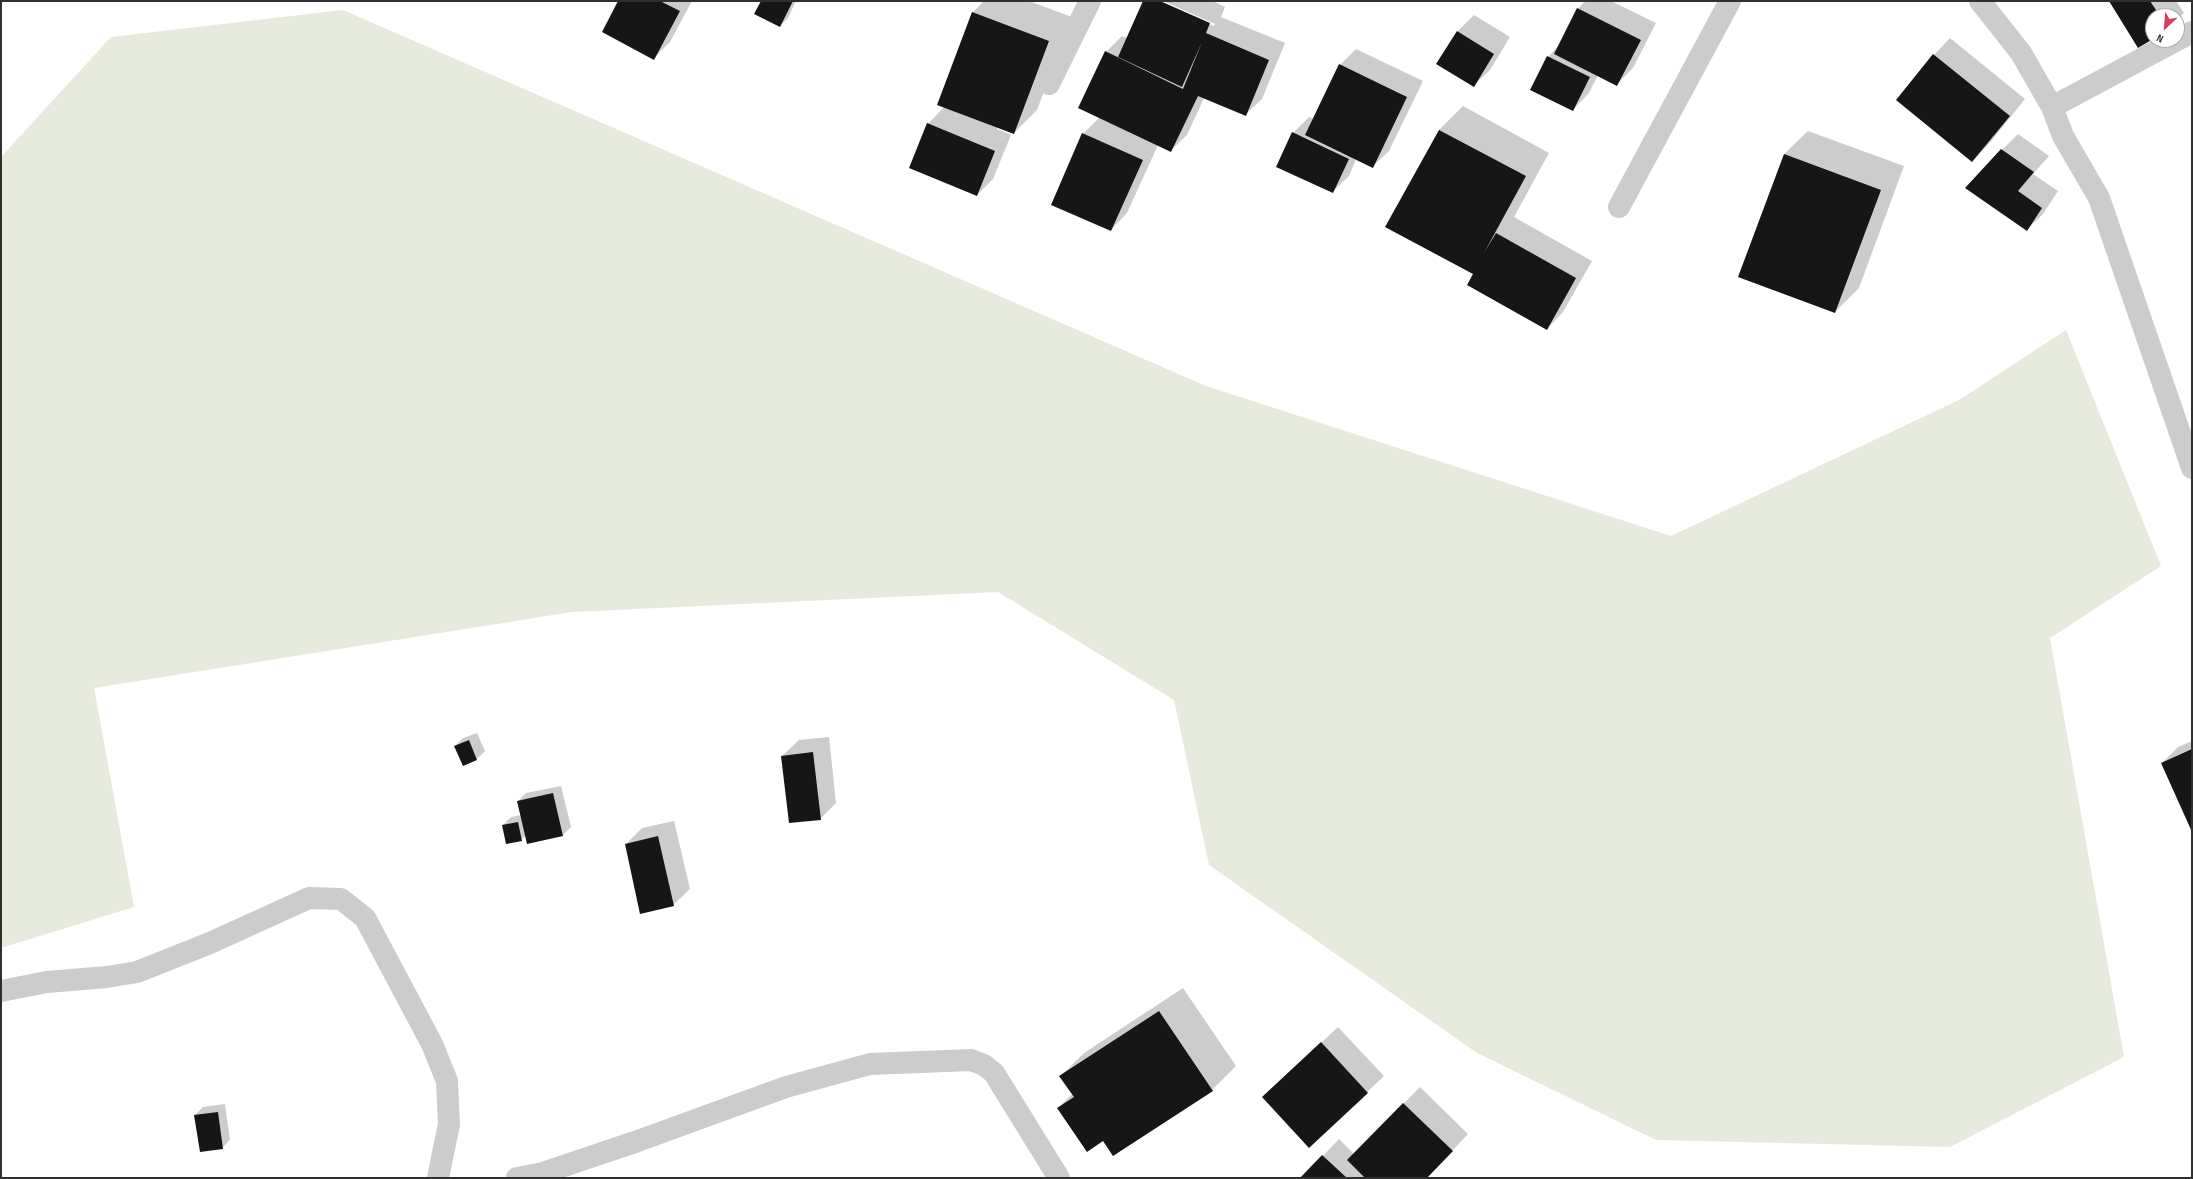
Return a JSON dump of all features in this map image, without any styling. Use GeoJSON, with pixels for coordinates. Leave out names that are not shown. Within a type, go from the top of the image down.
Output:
{"type":"FeatureCollection","features":[{"type":"Feature","properties":{"kind":"street"},"geometry":{"type":"LineString","coordinates":[[1049,84],[1090,1]]}},
{"type":"Feature","properties":{"kind":"street"},"geometry":{"type":"LineString","coordinates":[[1618,207],[1730,1]]}},
{"type":"Feature","properties":{"kind":"street"},"geometry":{"type":"LineString","coordinates":[[1980,1],[2021,53],[2052,108],[2063,136],[2099,198],[2192,468]]}},
{"type":"Feature","properties":{"kind":"street"},"geometry":{"type":"LineString","coordinates":[[2052,108],[2192,32]]}},
{"type":"Feature","properties":{"kind":"street"},"geometry":{"type":"LineString","coordinates":[[1,991],[47,982],[107,978],[137,972],[210,943],[309,898],[341,899],[365,918],[432,1044],[447,1081],[449,1124],[438,1178]]}},
{"type":"Feature","properties":{"kind":"street"},"geometry":{"type":"LineString","coordinates":[[517,1178],[544,1173],[636,1142],[786,1087],[870,1064],[971,1060],[984,1065],[994,1073],[1059,1178]]}},
{"type":"Feature","properties":{"kind":"shaded area"},"geometry":{"type":"Polygon","coordinates":[[[343,10],[1206,386],[1671,536],[1959,400],[2066,330],[2161,566],[2050,638],[2124,1057],[1950,1147],[1656,1140],[1477,1053],[1209,865],[1174,700],[998,592],[572,612],[94,688],[134,907],[1,948],[1,157],[111,37],[343,10]]]}},
{"type":"Feature","properties":{"kind":"building"},"geometry":{"type":"Polygon","coordinates":[[[618,1],[660,1],[680,11],[654,60],[602,32],[618,1]]]}},
{"type":"Feature","properties":{"kind":"building"},"geometry":{"type":"Polygon","coordinates":[[[761,1],[793,1],[780,27],[754,14],[761,1]]]}},
{"type":"Feature","properties":{"kind":"building"},"geometry":{"type":"Polygon","coordinates":[[[1143,1],[1160,1],[1210,23],[1206,33],[1269,60],[1246,116],[1198,96],[1171,152],[1078,108],[1105,51],[1183,89],[1202,42],[1182,87],[1118,57],[1143,1]]]}},
{"type":"Feature","properties":{"kind":"building"},"geometry":{"type":"Polygon","coordinates":[[[2109,1],[2150,1],[2155,8],[2145,8],[2145,44],[2138,48],[2109,1]]]}},
{"type":"Feature","properties":{"kind":"building"},"geometry":{"type":"Polygon","coordinates":[[[1577,8],[1641,40],[1617,86],[1554,54],[1577,8]]]}},
{"type":"Feature","properties":{"kind":"building"},"geometry":{"type":"Polygon","coordinates":[[[972,12],[1049,41],[1014,134],[937,105],[972,12]]]}},
{"type":"Feature","properties":{"kind":"building"},"geometry":{"type":"Polygon","coordinates":[[[1457,31],[1494,54],[1474,87],[1436,64],[1457,31]]]}},
{"type":"Feature","properties":{"kind":"building"},"geometry":{"type":"Polygon","coordinates":[[[1933,54],[2010,116],[1972,162],[1896,100],[1933,54]]]}},
{"type":"Feature","properties":{"kind":"building"},"geometry":{"type":"Polygon","coordinates":[[[1547,56],[1590,77],[1573,111],[1530,90],[1547,56]]]}},
{"type":"Feature","properties":{"kind":"building"},"geometry":{"type":"Polygon","coordinates":[[[1339,64],[1407,97],[1373,168],[1305,135],[1339,64]]]}},
{"type":"Feature","properties":{"kind":"building"},"geometry":{"type":"Polygon","coordinates":[[[927,123],[995,151],[977,196],[909,168],[927,123]]]}},
{"type":"Feature","properties":{"kind":"building"},"geometry":{"type":"Polygon","coordinates":[[[1439,130],[1526,176],[1484,253],[1496,233],[1576,278],[1547,330],[1467,285],[1473,274],[1385,227],[1439,130]]]}},
{"type":"Feature","properties":{"kind":"building"},"geometry":{"type":"Polygon","coordinates":[[[1292,132],[1349,159],[1333,193],[1276,167],[1292,132]]]}},
{"type":"Feature","properties":{"kind":"building"},"geometry":{"type":"Polygon","coordinates":[[[1082,133],[1143,160],[1111,231],[1051,205],[1082,133]]]}},
{"type":"Feature","properties":{"kind":"building"},"geometry":{"type":"Polygon","coordinates":[[[2001,149],[2034,172],[2018,191],[2042,208],[2027,231],[1965,188],[2001,149]]]}},
{"type":"Feature","properties":{"kind":"building"},"geometry":{"type":"Polygon","coordinates":[[[1784,154],[1881,190],[1835,313],[1738,277],[1784,154]]]}},
{"type":"Feature","properties":{"kind":"building"},"geometry":{"type":"Polygon","coordinates":[[[469,740],[477,760],[463,766],[454,746],[469,740]]]}},
{"type":"Feature","properties":{"kind":"building"},"geometry":{"type":"Polygon","coordinates":[[[2192,749],[2192,832],[2161,763],[2192,749]]]}},
{"type":"Feature","properties":{"kind":"building"},"geometry":{"type":"Polygon","coordinates":[[[813,752],[821,820],[789,823],[781,756],[813,752]]]}},
{"type":"Feature","properties":{"kind":"building"},"geometry":{"type":"Polygon","coordinates":[[[553,793],[563,836],[527,844],[517,801],[553,793]]]}},
{"type":"Feature","properties":{"kind":"building"},"geometry":{"type":"Polygon","coordinates":[[[518,822],[522,841],[506,844],[502,825],[518,822]]]}},
{"type":"Feature","properties":{"kind":"building"},"geometry":{"type":"Polygon","coordinates":[[[658,836],[674,906],[640,914],[625,844],[658,836]]]}},
{"type":"Feature","properties":{"kind":"building"},"geometry":{"type":"Polygon","coordinates":[[[1159,1011],[1213,1091],[1113,1156],[1103,1141],[1087,1152],[1057,1108],[1074,1097],[1059,1076],[1159,1011]]]}},
{"type":"Feature","properties":{"kind":"building"},"geometry":{"type":"Polygon","coordinates":[[[1321,1042],[1368,1093],[1309,1148],[1262,1097],[1321,1042]]]}},
{"type":"Feature","properties":{"kind":"building"},"geometry":{"type":"Polygon","coordinates":[[[1403,1103],[1453,1151],[1427,1178],[1365,1178],[1347,1160],[1403,1103]]]}},
{"type":"Feature","properties":{"kind":"building"},"geometry":{"type":"Polygon","coordinates":[[[218,1112],[223,1149],[200,1152],[194,1115],[218,1112]]]}},
{"type":"Feature","properties":{"kind":"building"},"geometry":{"type":"Polygon","coordinates":[[[1322,1155],[1347,1178],[1300,1178],[1322,1155]]]}}]}
